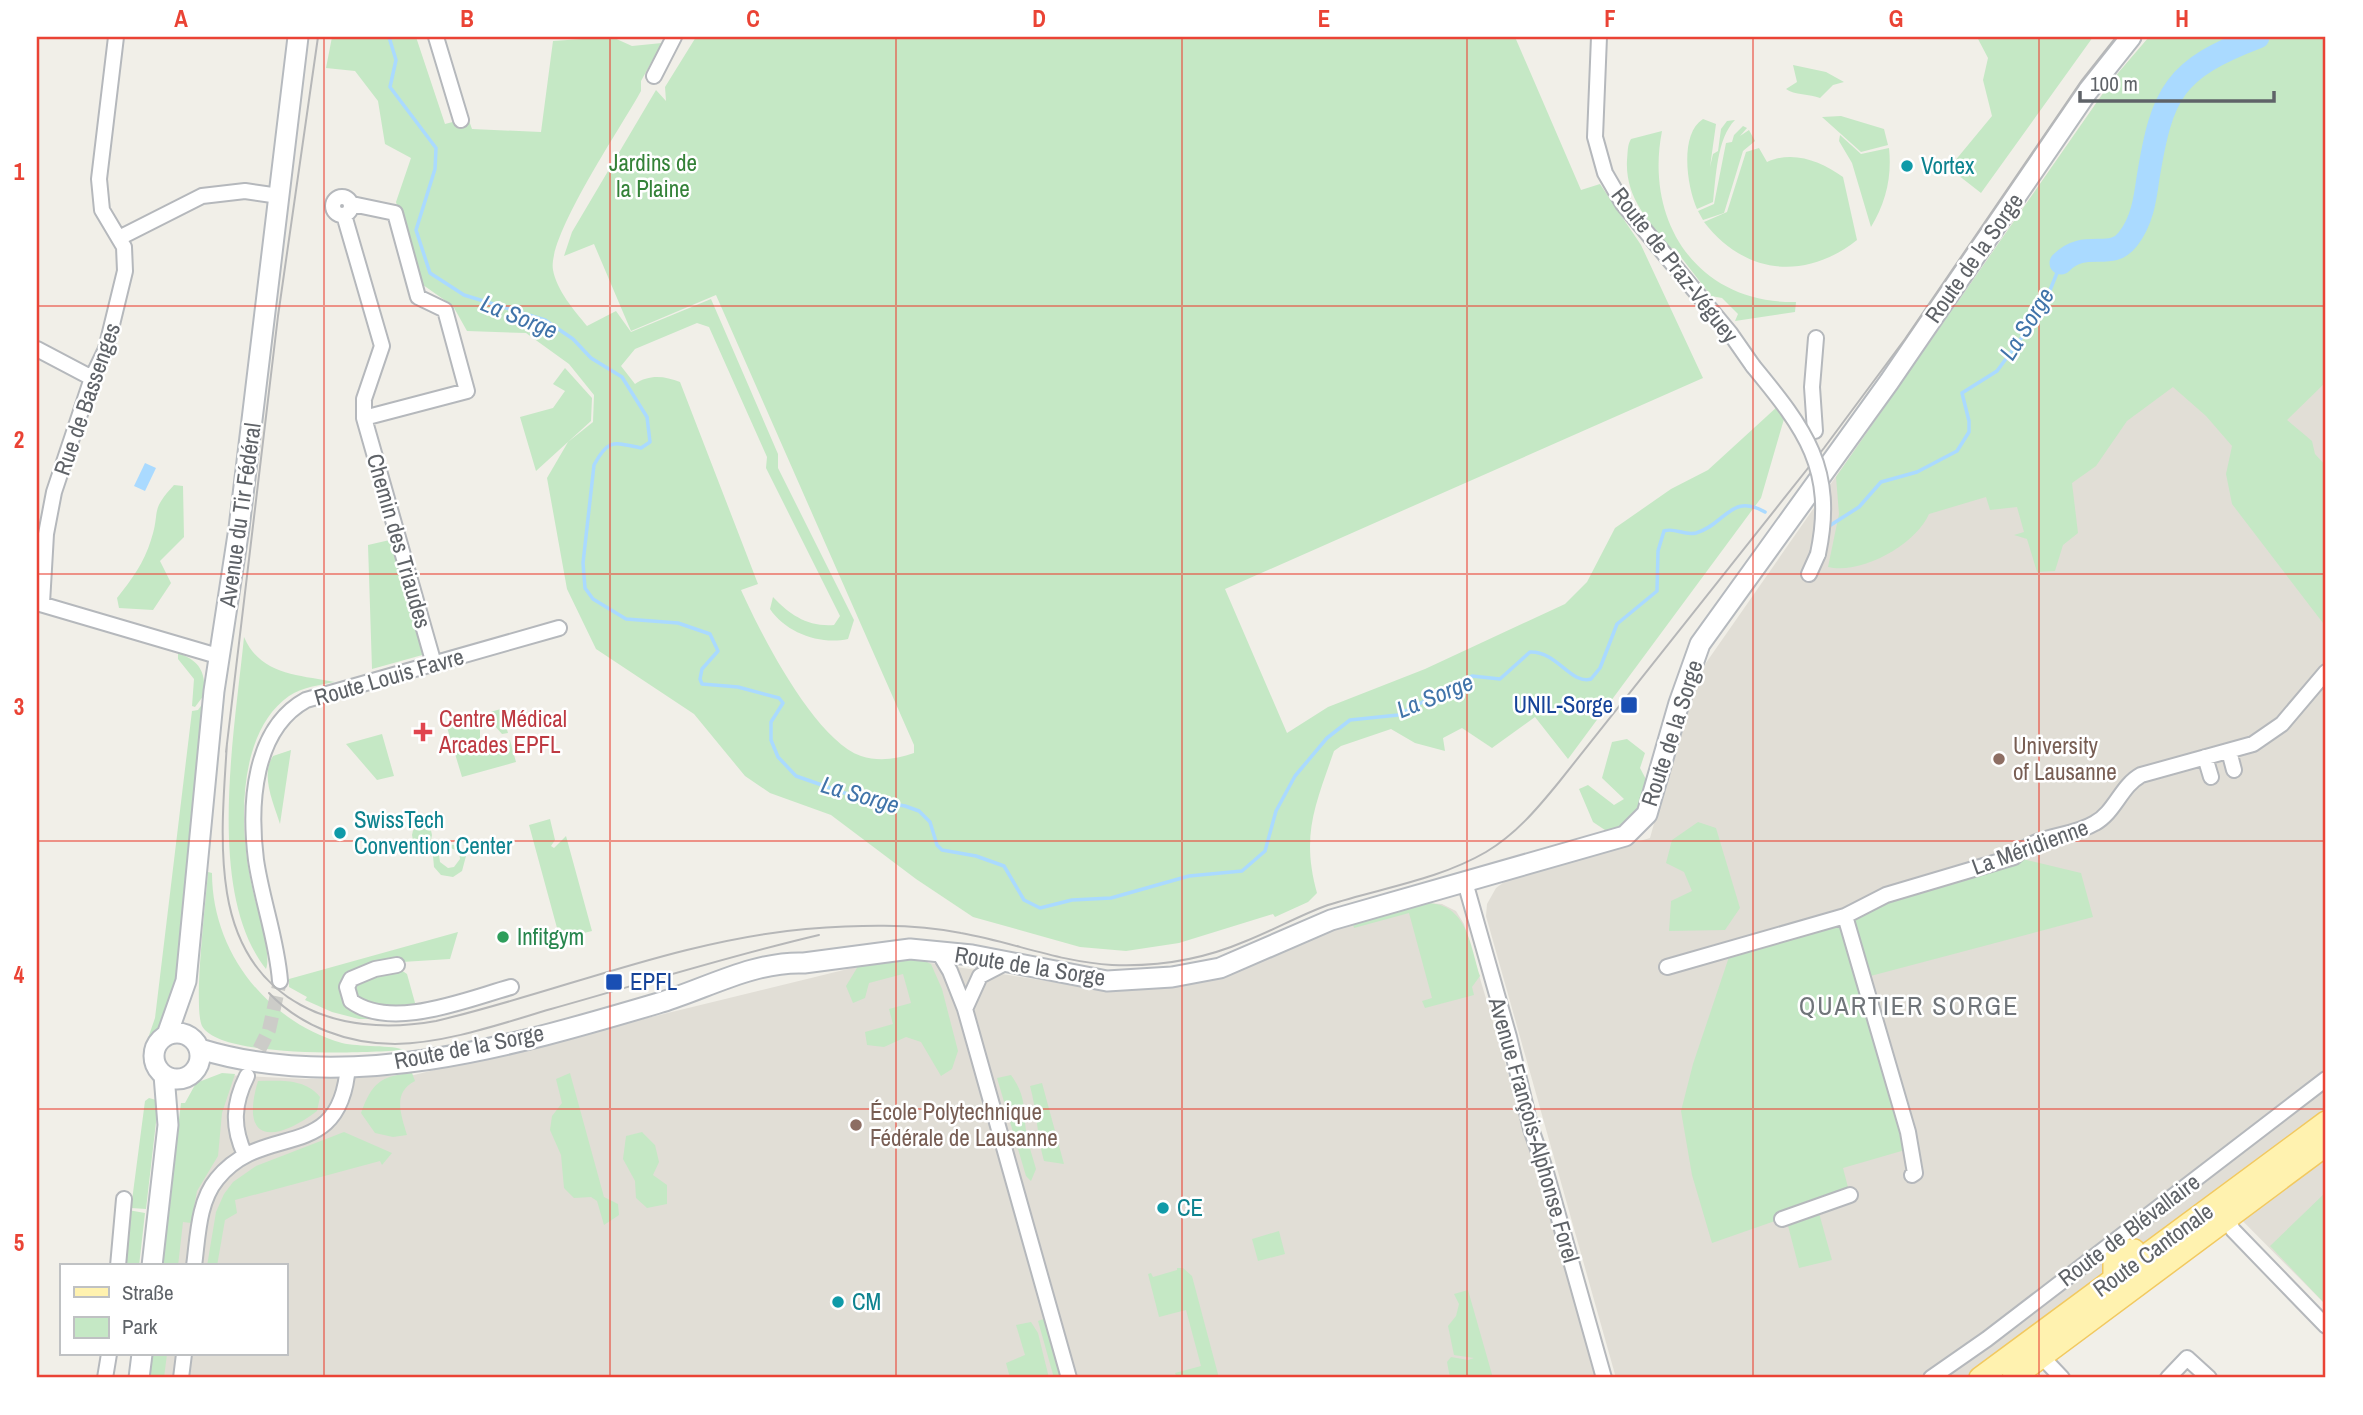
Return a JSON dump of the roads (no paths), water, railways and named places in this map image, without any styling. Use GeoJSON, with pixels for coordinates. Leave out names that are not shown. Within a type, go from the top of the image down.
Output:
{"type":"FeatureCollection","features":[{"type":"Feature","properties":{"kind":"main road","name":"Route Cantonale"},"geometry":{"type":"LineString","coordinates":[[1980,1378],[2326,1122]]}},
{"type":"Feature","properties":{"kind":"main road","name":"Route Cantonale"},"geometry":{"type":"LineString","coordinates":[[2014,1378],[2326,1145]]}},
{"type":"Feature","properties":{"kind":"main road"},"geometry":{"type":"LineString","coordinates":[[2093,1320],[2110,1300],[2141,1275],[2144,1269],[2140,1259]]}},
{"type":"Feature","properties":{"kind":"street","name":"Rue de Bassenges"},"geometry":{"type":"LineString","coordinates":[[39,603],[54,492],[92,378],[106,349],[123,284],[124,247],[102,210],[99,179],[116,37]]}},
{"type":"Feature","properties":{"kind":"street","name":"Avenue du Tir Fédéral"},"geometry":{"type":"LineString","coordinates":[[167,1035],[184,993],[215,691],[298,37]]}},
{"type":"Feature","properties":{"kind":"street"},"geometry":{"type":"LineString","coordinates":[[436,37],[461,120]]}},
{"type":"Feature","properties":{"kind":"street"},"geometry":{"type":"LineString","coordinates":[[654,76],[674,37]]}},
{"type":"Feature","properties":{"kind":"street","name":"Route de Praz-Véguey"},"geometry":{"type":"LineString","coordinates":[[1599,37],[1595,137],[1605,173],[1623,204],[1730,333],[1792,414],[1818,463],[1824,504],[1818,554],[1809,575]]}},
{"type":"Feature","properties":{"kind":"street","name":"Route de la Sorge"},"geometry":{"type":"LineString","coordinates":[[191,1074],[399,1063],[474,1051],[671,999],[695,998],[719,992],[785,973],[804,963],[910,948],[1007,962],[1107,981],[1148,980],[1193,974],[1249,957],[1327,921],[1625,836],[1640,824],[1647,814],[1700,644],[1889,382],[2088,91],[2131,37]]}},
{"type":"Feature","properties":{"kind":"street"},"geometry":{"type":"LineString","coordinates":[[119,238],[202,195],[245,191],[279,196]]}},
{"type":"Feature","properties":{"kind":"street","name":"Chemin des Triaudes"},"geometry":{"type":"LineString","coordinates":[[365,421],[467,391],[445,310],[418,298],[395,213],[348,209],[382,346],[365,397],[365,421],[435,664]]}},
{"type":"Feature","properties":{"kind":"street"},"geometry":{"type":"LineString","coordinates":[[1815,431],[1812,387],[1816,338]]}},
{"type":"Feature","properties":{"kind":"street"},"geometry":{"type":"LineString","coordinates":[[37,349],[92,378]]}},
{"type":"Feature","properties":{"kind":"street"},"geometry":{"type":"LineString","coordinates":[[39,603],[221,657]]}},
{"type":"Feature","properties":{"kind":"street","name":"Route Louis Favre"},"geometry":{"type":"LineString","coordinates":[[280,981],[274,935],[257,860],[255,833],[260,768],[274,727],[292,708],[306,701],[559,628]]}},
{"type":"Feature","properties":{"kind":"street","name":"La Méridienne"},"geometry":{"type":"LineString","coordinates":[[1667,967],[1844,916],[1886,895],[2014,857],[2026,845],[2092,825],[2103,818],[2136,778],[2229,751],[2270,735],[2326,672]]}},
{"type":"Feature","properties":{"kind":"street"},"geometry":{"type":"LineString","coordinates":[[2229,751],[2234,770]]}},
{"type":"Feature","properties":{"kind":"street"},"geometry":{"type":"LineString","coordinates":[[2205,757],[2211,777]]}},
{"type":"Feature","properties":{"kind":"street","name":"Avenue François-Alphonse Forel"},"geometry":{"type":"LineString","coordinates":[[1465,882],[1509,1038],[1528,1121],[1545,1169],[1604,1378]]}},
{"type":"Feature","properties":{"kind":"street"},"geometry":{"type":"LineString","coordinates":[[1844,916],[1908,1132],[1915,1173],[1912,1175]]}},
{"type":"Feature","properties":{"kind":"street"},"geometry":{"type":"LineString","coordinates":[[937,951],[950,971],[965,1009],[1069,1378]]}},
{"type":"Feature","properties":{"kind":"street"},"geometry":{"type":"LineString","coordinates":[[965,1009],[980,976],[1007,962]]}},
{"type":"Feature","properties":{"kind":"street"},"geometry":{"type":"LineString","coordinates":[[397,965],[375,969],[351,979],[347,987],[352,1003],[370,1009],[417,1013],[511,987]]}},
{"type":"Feature","properties":{"kind":"street","name":"Avenue du Tir Fédéral"},"geometry":{"type":"LineString","coordinates":[[184,993],[196,1044]]}},
{"type":"Feature","properties":{"kind":"street"},"geometry":{"type":"LineString","coordinates":[[169,1125],[200,1060],[196,1044],[183,1033],[167,1035],[158,1042],[154,1052],[156,1065],[164,1074],[172,1078],[191,1074]]}},
{"type":"Feature","properties":{"kind":"street","name":"Route de la Sorge"},"geometry":{"type":"LineString","coordinates":[[196,1044],[255,1070]]}},
{"type":"Feature","properties":{"kind":"street"},"geometry":{"type":"LineString","coordinates":[[194,1264],[208,1193],[217,1179],[245,1155],[296,1140],[329,1122],[343,1100],[348,1065]]}},
{"type":"Feature","properties":{"kind":"street"},"geometry":{"type":"LineString","coordinates":[[245,1155],[235,1124],[239,1092],[255,1070]]}},
{"type":"Feature","properties":{"kind":"street"},"geometry":{"type":"LineString","coordinates":[[152,1264],[169,1125],[164,1074]]}},
{"type":"Feature","properties":{"kind":"street","name":"Route de Blévallaire"},"geometry":{"type":"LineString","coordinates":[[1931,1378],[1987,1339],[2326,1079]]}},
{"type":"Feature","properties":{"kind":"street"},"geometry":{"type":"LineString","coordinates":[[1782,1219],[1850,1195]]}},
{"type":"Feature","properties":{"kind":"street"},"geometry":{"type":"LineString","coordinates":[[118,1264],[124,1199]]}},
{"type":"Feature","properties":{"kind":"street"},"geometry":{"type":"LineString","coordinates":[[2227,1219],[2233,1230],[2326,1326]]}},
{"type":"Feature","properties":{"kind":"street"},"geometry":{"type":"LineString","coordinates":[[105,1378],[109,1356]]}},
{"type":"Feature","properties":{"kind":"street"},"geometry":{"type":"LineString","coordinates":[[139,1378],[142,1356]]}},
{"type":"Feature","properties":{"kind":"street"},"geometry":{"type":"LineString","coordinates":[[181,1378],[184,1356]]}},
{"type":"Feature","properties":{"kind":"street"},"geometry":{"type":"LineString","coordinates":[[2043,1358],[2062,1378]]}},
{"type":"Feature","properties":{"kind":"street"},"geometry":{"type":"LineString","coordinates":[[2168,1378],[2187,1358],[2209,1378]]}},
{"type":"Feature","properties":{"kind":"water"},"geometry":{"type":"Polygon","coordinates":[[[145,463],[156,468],[145,491],[134,486],[145,463]]]}},
{"type":"Feature","properties":{"kind":"waterway","name":"La Sorge"},"geometry":{"type":"LineString","coordinates":[[389,37],[396,60],[390,87],[436,148],[435,169],[416,230],[430,273],[464,295],[545,320],[573,339],[591,358],[622,377],[647,417],[650,442],[641,448],[613,444],[604,450],[594,465],[583,563],[585,588],[593,599],[626,619],[678,623],[710,634],[718,651],[702,669],[702,684],[738,687],[779,698],[783,703],[771,722],[771,740],[778,757],[796,776],[859,798],[919,811],[930,822],[937,845],[942,850],[976,856],[1004,866],[1024,900],[1040,908],[1072,900],[1111,898],[1189,876],[1242,871],[1265,851],[1276,811],[1295,776],[1327,738],[1350,720],[1398,715],[1472,676],[1500,679],[1530,652],[1548,657],[1577,677],[1591,679],[1600,668],[1617,624],[1657,591],[1658,551],[1664,531],[1696,533],[1736,508],[1744,506],[1765,512]]}},
{"type":"Feature","properties":{"kind":"waterway","name":"La Sorge"},"geometry":{"type":"LineString","coordinates":[[2061,263],[2079,252],[2114,249],[2128,239],[2142,210],[2159,124],[2177,87],[2207,60],[2258,37]]}},
{"type":"Feature","properties":{"kind":"waterway","name":"La Sorge"},"geometry":{"type":"LineString","coordinates":[[1826,528],[1859,507],[1881,482],[1917,472],[1957,451],[1969,432],[1962,393],[1997,371],[2042,310],[2061,263]]}},
{"type":"Feature","properties":{"kind":"tunnel"},"geometry":{"type":"LineString","coordinates":[[250,1068],[269,1030],[280,981]]}},
{"type":"Feature","properties":{"kind":"tram line"},"geometry":{"type":"LineString","coordinates":[[226,752],[278,316],[318,37]]}},
{"type":"Feature","properties":{"kind":"tram line"},"geometry":{"type":"LineString","coordinates":[[227,743],[223,855],[227,893],[237,931],[253,962],[275,987],[301,1005],[331,1017],[364,1024],[399,1025],[436,1021],[666,955],[759,935],[806,929],[903,926],[980,937],[1093,963],[1164,963],[1214,953],[1328,905],[1449,870],[1486,852],[1507,837],[1559,782],[1824,448],[1905,339],[2082,80],[2116,37]]}},
{"type":"Feature","properties":{"kind":"tram line"},"geometry":{"type":"LineString","coordinates":[[269,993],[311,1024],[343,1037],[378,1043],[415,1043],[473,1032],[718,961],[819,935]]}},
{"type":"Feature","properties":{"kind":"place","name":"Vortex"},"geometry":{"type":"Point","coordinates":[1907,166]}},
{"type":"Feature","properties":{"kind":"place","name":"UNIL-Sorge"},"geometry":{"type":"Point","coordinates":[1629,705]}},
{"type":"Feature","properties":{"kind":"place","name":"Centre Médical Arcades EPFL"},"geometry":{"type":"Point","coordinates":[423,732]}},
{"type":"Feature","properties":{"kind":"place","name":"University of Lausanne"},"geometry":{"type":"Point","coordinates":[1999,759]}},
{"type":"Feature","properties":{"kind":"place","name":"SwissTech Convention Center"},"geometry":{"type":"Point","coordinates":[340,833]}},
{"type":"Feature","properties":{"kind":"place","name":"Infitgym"},"geometry":{"type":"Point","coordinates":[503,937]}},
{"type":"Feature","properties":{"kind":"place","name":"EPFL"},"geometry":{"type":"Point","coordinates":[614,982]}},
{"type":"Feature","properties":{"kind":"place","name":"École Polytechnique Fédérale de Lausanne"},"geometry":{"type":"Point","coordinates":[856,1125]}},
{"type":"Feature","properties":{"kind":"place","name":"CE"},"geometry":{"type":"Point","coordinates":[1163,1208]}},
{"type":"Feature","properties":{"kind":"place","name":"CM"},"geometry":{"type":"Point","coordinates":[838,1302]}},
{"type":"Feature","properties":{"kind":"district","name":"QUARTIER SORGE"},"geometry":{"type":"Point","coordinates":[1909,1006]}},
{"type":"Feature","properties":{"kind":"park label","name":"Jardins de la Plaine"},"geometry":{"type":"Point","coordinates":[653,176]}}]}
